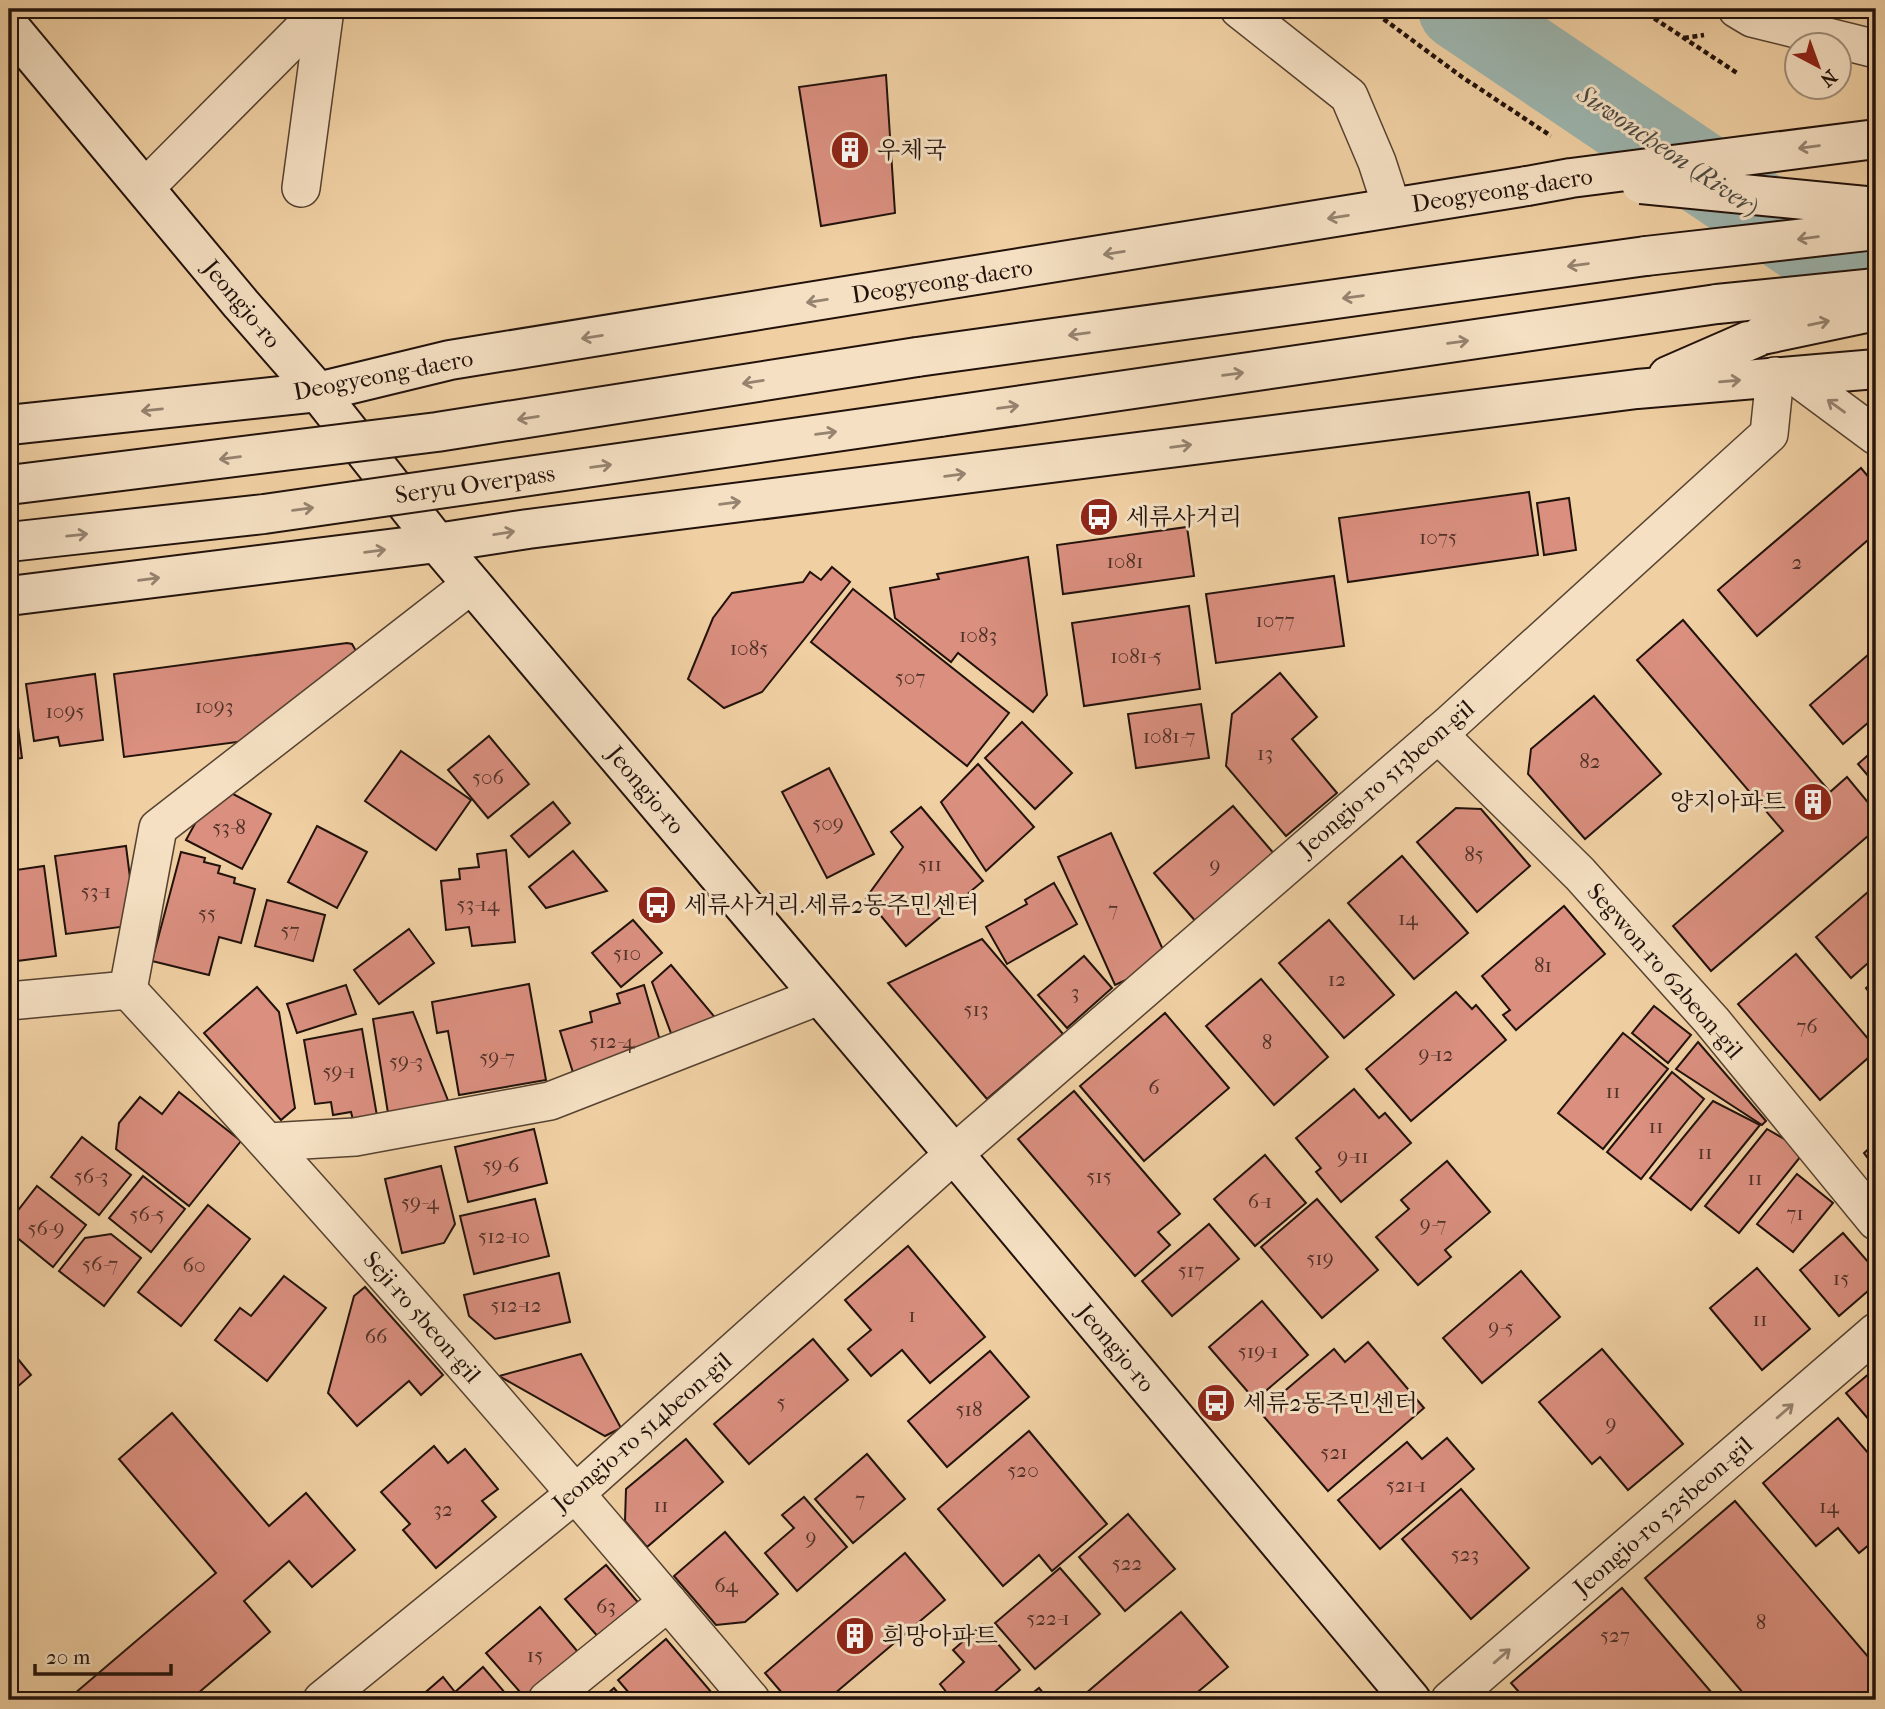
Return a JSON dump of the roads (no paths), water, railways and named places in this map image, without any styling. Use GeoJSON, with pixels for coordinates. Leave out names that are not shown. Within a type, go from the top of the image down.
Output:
{"type":"FeatureCollection","features":[{"type":"Feature","properties":{"kind":"main road","name":"Jeongjo-ro"},"geometry":{"type":"LineString","coordinates":[[9,26],[318,392],[437,543],[1411,1700]]}},
{"type":"Feature","properties":{"kind":"main road","name":"Deogyeong-daero"},"geometry":{"type":"LineString","coordinates":[[9,425],[318,392],[450,360],[1571,178],[1876,139]]}},
{"type":"Feature","properties":{"kind":"main road"},"geometry":{"type":"LineString","coordinates":[[1571,178],[1876,207]]}},
{"type":"Feature","properties":{"kind":"main road"},"geometry":{"type":"LineString","coordinates":[[9,485],[437,432],[917,357],[1646,256],[1876,230]]}},
{"type":"Feature","properties":{"kind":"main road","name":"Seryu Overpass"},"geometry":{"type":"LineString","coordinates":[[9,542],[264,514],[1717,304],[1876,288]]}},
{"type":"Feature","properties":{"kind":"main road"},"geometry":{"type":"LineString","coordinates":[[1637,389],[1762,335],[1876,311]]}},
{"type":"Feature","properties":{"kind":"main road"},"geometry":{"type":"LineString","coordinates":[[9,596],[1637,389],[1876,369]]}},
{"type":"Feature","properties":{"kind":"street"},"geometry":{"type":"LineString","coordinates":[[145,188],[324,9]]}},
{"type":"Feature","properties":{"kind":"street"},"geometry":{"type":"LineString","coordinates":[[301,188],[324,9]]}},
{"type":"Feature","properties":{"kind":"street"},"geometry":{"type":"LineString","coordinates":[[1239,9],[1349,96],[1377,162],[1392,208]]}},
{"type":"Feature","properties":{"kind":"street"},"geometry":{"type":"LineString","coordinates":[[1737,9],[1752,18],[1876,49]]}},
{"type":"Feature","properties":{"kind":"street"},"geometry":{"type":"LineString","coordinates":[[1795,376],[1876,436]]}},
{"type":"Feature","properties":{"kind":"street","name":"Jeongjo-ro 513beon-gil"},"geometry":{"type":"LineString","coordinates":[[954,1154],[1438,734],[1769,434],[1795,376]]}},
{"type":"Feature","properties":{"kind":"street"},"geometry":{"type":"LineString","coordinates":[[9,1001],[128,990],[158,828],[472,584]]}},
{"type":"Feature","properties":{"kind":"street","name":"Segwon-ro 62beon-gil"},"geometry":{"type":"LineString","coordinates":[[1438,734],[1598,893],[1712,1021],[1876,1221]]}},
{"type":"Feature","properties":{"kind":"street","name":"Seji-ro 5beon-gil"},"geometry":{"type":"LineString","coordinates":[[128,990],[268,1142],[576,1493],[751,1700]]}},
{"type":"Feature","properties":{"kind":"street"},"geometry":{"type":"LineString","coordinates":[[268,1142],[355,1137],[550,1101],[819,996]]}},
{"type":"Feature","properties":{"kind":"street","name":"Jeongjo-ro 514beon-gil"},"geometry":{"type":"LineString","coordinates":[[322,1700],[576,1493],[954,1154]]}},
{"type":"Feature","properties":{"kind":"street","name":"Jeongjo-ro 525beon-gil"},"geometry":{"type":"LineString","coordinates":[[1450,1700],[1876,1332]]}},
{"type":"Feature","properties":{"kind":"street"},"geometry":{"type":"LineString","coordinates":[[547,1700],[668,1602]]}},
{"type":"Feature","properties":{"kind":"waterway","name":"Suwoncheon (River)"},"geometry":{"type":"LineString","coordinates":[[1459,9],[1876,291]]}},
{"type":"Feature","properties":{"kind":"place","name":"우체국"},"geometry":{"type":"Point","coordinates":[850,150]}},
{"type":"Feature","properties":{"kind":"place","name":"세류사거리"},"geometry":{"type":"Point","coordinates":[1099,517]}},
{"type":"Feature","properties":{"kind":"place","name":"양지아파트"},"geometry":{"type":"Point","coordinates":[1813,802]}},
{"type":"Feature","properties":{"kind":"place","name":"세류사거리.세류2동주민센터"},"geometry":{"type":"Point","coordinates":[657,905]}},
{"type":"Feature","properties":{"kind":"place","name":"세류2동주민센터"},"geometry":{"type":"Point","coordinates":[1216,1403]}},
{"type":"Feature","properties":{"kind":"place","name":"희망아파트"},"geometry":{"type":"Point","coordinates":[855,1636]}}]}
